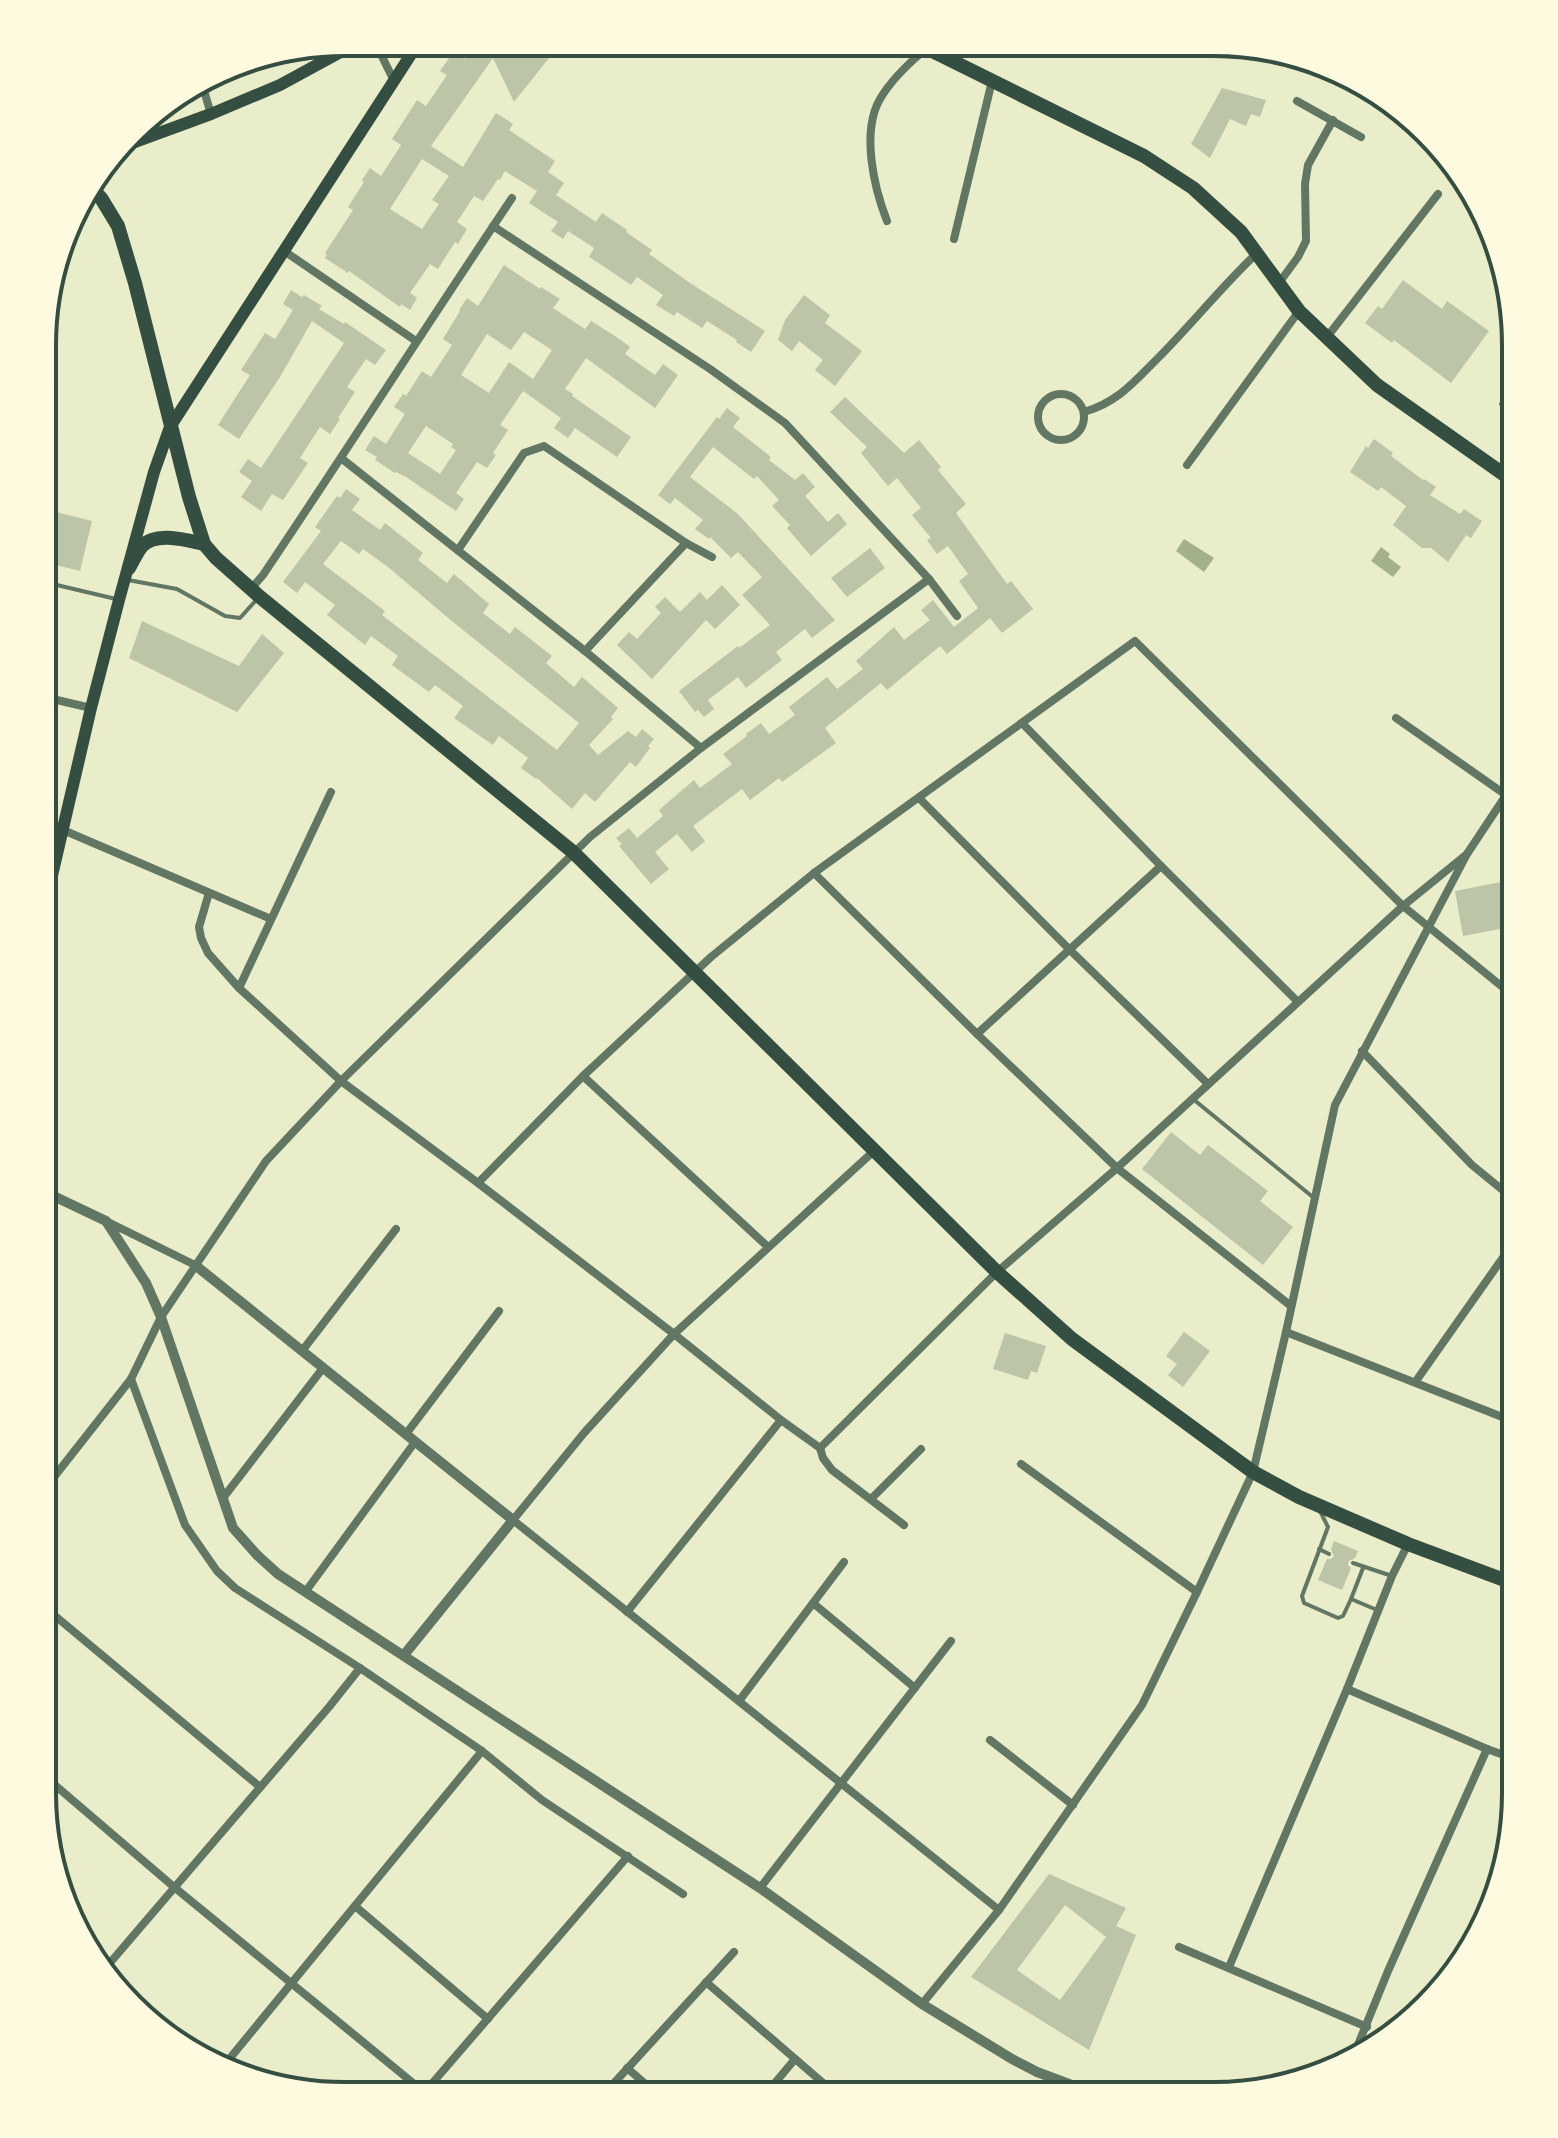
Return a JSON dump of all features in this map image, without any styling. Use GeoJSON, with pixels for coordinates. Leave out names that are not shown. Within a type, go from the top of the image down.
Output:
{"type":"FeatureCollection","features":[{"type":"Feature","properties":{"kind":"main road"},"geometry":{"type":"LineString","coordinates":[[56,859],[119,600],[170,427],[410,56]]}},
{"type":"Feature","properties":{"kind":"main road"},"geometry":{"type":"LineString","coordinates":[[942,56],[1144,156],[1193,188],[1241,232],[1299,311],[1377,385],[1502,473]]}},
{"type":"Feature","properties":{"kind":"main road"},"geometry":{"type":"LineString","coordinates":[[143,139],[280,85],[332,57]]}},
{"type":"Feature","properties":{"kind":"main road"},"geometry":{"type":"LineString","coordinates":[[98,195],[118,226],[204,544],[216,558],[573,852],[997,1272],[1072,1339],[1253,1472],[1317,1505],[1502,1579]]}},
{"type":"Feature","properties":{"kind":"main road"},"geometry":{"type":"LineString","coordinates":[[127,574],[143,544],[161,538],[204,544]]}},
{"type":"Feature","properties":{"kind":"street"},"geometry":{"type":"LineString","coordinates":[[382,56],[394,81]]}},
{"type":"Feature","properties":{"kind":"street"},"geometry":{"type":"LineString","coordinates":[[887,221],[878,199],[871,146],[873,118],[880,99],[914,56]]}},
{"type":"Feature","properties":{"kind":"street"},"geometry":{"type":"LineString","coordinates":[[954,239],[992,81]]}},
{"type":"Feature","properties":{"kind":"street"},"geometry":{"type":"LineString","coordinates":[[205,93],[211,114]]}},
{"type":"Feature","properties":{"kind":"street"},"geometry":{"type":"LineString","coordinates":[[1297,101],[1361,137]]}},
{"type":"Feature","properties":{"kind":"street"},"geometry":{"type":"LineString","coordinates":[[1279,283],[1306,241],[1305,184],[1308,165],[1333,120]]}},
{"type":"Feature","properties":{"kind":"street"},"geometry":{"type":"LineString","coordinates":[[1327,337],[1438,194]]}},
{"type":"Feature","properties":{"kind":"street"},"geometry":{"type":"LineString","coordinates":[[255,593],[263,575],[512,198]]}},
{"type":"Feature","properties":{"kind":"street"},"geometry":{"type":"LineString","coordinates":[[493,226],[710,369],[785,423],[929,579],[957,616]]}},
{"type":"Feature","properties":{"kind":"street"},"geometry":{"type":"LineString","coordinates":[[284,251],[416,341]]}},
{"type":"Feature","properties":{"kind":"street"},"geometry":{"type":"LineString","coordinates":[[1084,412],[1100,408],[1122,394],[1257,253]]}},
{"type":"Feature","properties":{"kind":"street"},"geometry":{"type":"LineString","coordinates":[[1187,465],[1299,311]]}},
{"type":"Feature","properties":{"kind":"street"},"geometry":{"type":"LineString","coordinates":[[1055,395],[1069,395],[1076,399],[1084,412],[1081,428],[1069,438],[1054,438],[1039,423],[1043,402],[1055,395]]}},
{"type":"Feature","properties":{"kind":"street"},"geometry":{"type":"LineString","coordinates":[[458,550],[524,453],[544,446],[686,543],[712,557]]}},
{"type":"Feature","properties":{"kind":"street"},"geometry":{"type":"LineString","coordinates":[[341,458],[585,651],[701,748]]}},
{"type":"Feature","properties":{"kind":"street"},"geometry":{"type":"LineString","coordinates":[[585,651],[686,543]]}},
{"type":"Feature","properties":{"kind":"street"},"geometry":{"type":"LineString","coordinates":[[56,1474],[131,1379],[161,1317],[266,1161],[341,1081],[573,852],[701,748],[929,579]]}},
{"type":"Feature","properties":{"kind":"street"},"geometry":{"type":"LineString","coordinates":[[478,1183],[583,1076],[694,973],[814,873],[1135,641],[1403,906],[1502,987]]}},
{"type":"Feature","properties":{"kind":"street"},"geometry":{"type":"LineString","coordinates":[[56,700],[91,708]]}},
{"type":"Feature","properties":{"kind":"street"},"geometry":{"type":"LineString","coordinates":[[1396,718],[1502,792]]}},
{"type":"Feature","properties":{"kind":"street"},"geometry":{"type":"LineString","coordinates":[[1022,723],[1298,1002]]}},
{"type":"Feature","properties":{"kind":"street"},"geometry":{"type":"LineString","coordinates":[[239,988],[331,792]]}},
{"type":"Feature","properties":{"kind":"street"},"geometry":{"type":"LineString","coordinates":[[919,798],[1208,1084]]}},
{"type":"Feature","properties":{"kind":"street"},"geometry":{"type":"LineString","coordinates":[[922,2004],[999,1910],[1142,1705],[1197,1592],[1253,1472],[1335,1105],[1467,854],[1502,801]]}},
{"type":"Feature","properties":{"kind":"street"},"geometry":{"type":"LineString","coordinates":[[63,830],[271,919]]}},
{"type":"Feature","properties":{"kind":"street"},"geometry":{"type":"LineString","coordinates":[[820,1448],[997,1272],[1117,1168],[1403,906],[1467,854]]}},
{"type":"Feature","properties":{"kind":"street"},"geometry":{"type":"LineString","coordinates":[[977,1034],[1161,866]]}},
{"type":"Feature","properties":{"kind":"street"},"geometry":{"type":"LineString","coordinates":[[814,873],[1117,1168],[1291,1306]]}},
{"type":"Feature","properties":{"kind":"street"},"geometry":{"type":"LineString","coordinates":[[209,893],[199,927],[208,953],[239,988],[341,1081],[820,1448],[832,1470],[904,1525]]}},
{"type":"Feature","properties":{"kind":"street"},"geometry":{"type":"LineString","coordinates":[[1362,1051],[1472,1165],[1502,1190]]}},
{"type":"Feature","properties":{"kind":"street"},"geometry":{"type":"LineString","coordinates":[[583,1076],[768,1247]]}},
{"type":"Feature","properties":{"kind":"street"},"geometry":{"type":"LineString","coordinates":[[404,1655],[584,1433],[674,1334],[875,1150]]}},
{"type":"Feature","properties":{"kind":"street"},"geometry":{"type":"LineString","coordinates":[[56,1197],[195,1265],[999,1910]]}},
{"type":"Feature","properties":{"kind":"street"},"geometry":{"type":"LineString","coordinates":[[106,1221],[146,1283],[161,1317],[233,1528],[278,1574],[760,1888],[922,2004],[1012,2059],[1064,2082]]}},
{"type":"Feature","properties":{"kind":"street"},"geometry":{"type":"LineString","coordinates":[[302,1351],[396,1229]]}},
{"type":"Feature","properties":{"kind":"street"},"geometry":{"type":"LineString","coordinates":[[1416,1381],[1502,1259]]}},
{"type":"Feature","properties":{"kind":"street"},"geometry":{"type":"LineString","coordinates":[[406,1434],[499,1311]]}},
{"type":"Feature","properties":{"kind":"street"},"geometry":{"type":"LineString","coordinates":[[1286,1332],[1502,1417]]}},
{"type":"Feature","properties":{"kind":"street"},"geometry":{"type":"LineString","coordinates":[[223,1498],[323,1368]]}},
{"type":"Feature","properties":{"kind":"street"},"geometry":{"type":"LineString","coordinates":[[131,1379],[185,1525],[217,1571],[235,1588],[482,1751],[542,1800],[683,1894]]}},
{"type":"Feature","properties":{"kind":"street"},"geometry":{"type":"LineString","coordinates":[[627,1612],[781,1420]]}},
{"type":"Feature","properties":{"kind":"street"},"geometry":{"type":"LineString","coordinates":[[306,1591],[415,1442]]}},
{"type":"Feature","properties":{"kind":"street"},"geometry":{"type":"LineString","coordinates":[[871,1499],[921,1449]]}},
{"type":"Feature","properties":{"kind":"street"},"geometry":{"type":"LineString","coordinates":[[1021,1464],[1197,1592]]}},
{"type":"Feature","properties":{"kind":"street"},"geometry":{"type":"LineString","coordinates":[[1229,1967],[1347,1689],[1377,1610],[1408,1544]]}},
{"type":"Feature","properties":{"kind":"street"},"geometry":{"type":"LineString","coordinates":[[739,1701],[844,1562]]}},
{"type":"Feature","properties":{"kind":"street"},"geometry":{"type":"LineString","coordinates":[[813,1603],[915,1688]]}},
{"type":"Feature","properties":{"kind":"street"},"geometry":{"type":"LineString","coordinates":[[56,1617],[260,1787]]}},
{"type":"Feature","properties":{"kind":"street"},"geometry":{"type":"LineString","coordinates":[[760,1888],[951,1641]]}},
{"type":"Feature","properties":{"kind":"street"},"geometry":{"type":"LineString","coordinates":[[111,1962],[360,1668]]}},
{"type":"Feature","properties":{"kind":"street"},"geometry":{"type":"LineString","coordinates":[[1347,1689],[1502,1754]]}},
{"type":"Feature","properties":{"kind":"street"},"geometry":{"type":"LineString","coordinates":[[990,1740],[1073,1805]]}},
{"type":"Feature","properties":{"kind":"street"},"geometry":{"type":"LineString","coordinates":[[1361,2041],[1388,1971],[1487,1749]]}},
{"type":"Feature","properties":{"kind":"street"},"geometry":{"type":"LineString","coordinates":[[230,2058],[482,1751]]}},
{"type":"Feature","properties":{"kind":"street"},"geometry":{"type":"LineString","coordinates":[[56,1786],[410,2082]]}},
{"type":"Feature","properties":{"kind":"street"},"geometry":{"type":"LineString","coordinates":[[433,2082],[628,1856]]}},
{"type":"Feature","properties":{"kind":"street"},"geometry":{"type":"LineString","coordinates":[[355,1906],[488,2019]]}},
{"type":"Feature","properties":{"kind":"street"},"geometry":{"type":"LineString","coordinates":[[1179,1947],[1367,2027]]}},
{"type":"Feature","properties":{"kind":"street"},"geometry":{"type":"LineString","coordinates":[[615,2082],[734,1952]]}},
{"type":"Feature","properties":{"kind":"street"},"geometry":{"type":"LineString","coordinates":[[706,1982],[822,2082]]}},
{"type":"Feature","properties":{"kind":"street"},"geometry":{"type":"LineString","coordinates":[[776,2082],[795,2059]]}},
{"type":"Feature","properties":{"kind":"street"},"geometry":{"type":"LineString","coordinates":[[627,2068],[643,2082]]}},
{"type":"Feature","properties":{"kind":"lane"},"geometry":{"type":"LineString","coordinates":[[127,574],[177,589],[225,616],[240,618],[255,593]]}},
{"type":"Feature","properties":{"kind":"lane"},"geometry":{"type":"LineString","coordinates":[[56,585],[119,600]]}},
{"type":"Feature","properties":{"kind":"lane"},"geometry":{"type":"LineString","coordinates":[[1193,1099],[1314,1198]]}},
{"type":"Feature","properties":{"kind":"lane"},"geometry":{"type":"LineString","coordinates":[[1317,1505],[1328,1527],[1302,1596],[1304,1603],[1338,1618],[1343,1616],[1363,1567]]}},
{"type":"Feature","properties":{"kind":"lane"},"geometry":{"type":"LineString","coordinates":[[1319,1549],[1329,1554]]}},
{"type":"Feature","properties":{"kind":"lane"},"geometry":{"type":"LineString","coordinates":[[1353,1563],[1392,1576]]}},
{"type":"Feature","properties":{"kind":"lane"},"geometry":{"type":"LineString","coordinates":[[1351,1599],[1377,1610]]}},
{"type":"Feature","properties":{"kind":"shaded area"},"geometry":{"type":"Polygon","coordinates":[[[1184,539],[1214,558],[1204,572],[1176,551],[1184,539]]]}},
{"type":"Feature","properties":{"kind":"shaded area"},"geometry":{"type":"Polygon","coordinates":[[[1381,547],[1401,567],[1393,577],[1371,561],[1381,547]]]}},
{"type":"Feature","properties":{"kind":"building"},"geometry":{"type":"Polygon","coordinates":[[[450,56],[465,59],[467,56],[551,56],[514,102],[493,58],[431,146],[463,167],[496,113],[513,124],[509,130],[555,161],[548,172],[564,183],[556,195],[596,222],[602,213],[652,250],[649,254],[765,331],[751,352],[707,321],[702,328],[677,312],[674,316],[656,305],[663,295],[637,277],[631,285],[589,257],[594,248],[568,231],[563,239],[551,231],[558,222],[529,203],[537,191],[505,171],[483,201],[474,196],[457,222],[467,229],[438,269],[430,264],[410,293],[417,298],[410,310],[401,304],[400,307],[325,258],[325,253],[353,210],[348,207],[370,168],[381,176],[401,145],[392,139],[417,100],[426,106],[447,75],[440,71],[450,56]],[[422,159],[390,209],[422,229],[439,204],[432,200],[449,176],[422,159]]]}},
{"type":"Feature","properties":{"kind":"building"},"geometry":{"type":"Polygon","coordinates":[[[1222,88],[1266,100],[1260,117],[1251,114],[1246,126],[1230,119],[1210,158],[1191,144],[1222,88]]]}},
{"type":"Feature","properties":{"kind":"building"},"geometry":{"type":"Polygon","coordinates":[[[504,265],[560,299],[553,308],[585,329],[591,321],[618,338],[630,347],[625,354],[655,375],[663,364],[678,375],[655,408],[586,358],[565,389],[631,437],[617,457],[575,428],[568,438],[554,428],[561,418],[523,391],[500,425],[508,430],[493,453],[496,455],[487,468],[477,462],[456,493],[464,499],[456,511],[375,460],[377,457],[365,450],[374,436],[386,444],[405,414],[394,407],[403,394],[406,396],[422,371],[431,377],[452,345],[443,339],[467,298],[478,306],[504,265]],[[524,332],[511,350],[487,334],[461,375],[489,393],[509,362],[533,379],[552,350],[524,332]],[[426,426],[408,453],[440,474],[456,450],[451,447],[453,444],[426,426]]]}},
{"type":"Feature","properties":{"kind":"building"},"geometry":{"type":"Polygon","coordinates":[[[1403,280],[1442,309],[1447,301],[1489,331],[1451,383],[1394,340],[1392,343],[1365,323],[1378,306],[1382,309],[1403,280]]]}},
{"type":"Feature","properties":{"kind":"building"},"geometry":{"type":"Polygon","coordinates":[[[291,290],[322,306],[319,309],[345,322],[386,350],[375,365],[366,359],[347,387],[355,392],[340,419],[330,434],[320,427],[300,458],[308,463],[283,500],[272,494],[261,511],[241,497],[252,481],[239,472],[248,459],[261,468],[344,343],[312,321],[239,439],[218,425],[250,375],[241,370],[265,333],[275,339],[293,310],[283,304],[291,290]]]}},
{"type":"Feature","properties":{"kind":"building"},"geometry":{"type":"Polygon","coordinates":[[[804,295],[830,315],[825,323],[862,351],[835,386],[815,370],[823,360],[799,341],[792,351],[778,340],[785,320],[804,295]]]}},
{"type":"Feature","properties":{"kind":"building"},"geometry":{"type":"Polygon","coordinates":[[[845,397],[904,453],[919,440],[941,467],[938,470],[966,504],[956,513],[1007,584],[1011,581],[1033,609],[1002,633],[990,618],[947,654],[940,646],[887,690],[881,683],[825,728],[836,743],[782,782],[779,778],[750,800],[742,789],[693,826],[705,841],[692,852],[677,834],[655,852],[669,869],[651,884],[619,846],[622,844],[616,838],[629,828],[637,838],[663,816],[659,810],[694,780],[700,788],[732,764],[723,754],[746,734],[761,723],[769,734],[795,715],[789,707],[827,677],[837,689],[863,669],[856,661],[894,627],[904,640],[930,620],[921,610],[933,600],[954,627],[978,608],[959,581],[968,574],[948,546],[937,554],[927,540],[931,538],[912,515],[921,508],[897,478],[888,486],[861,453],[867,447],[830,412],[845,397]]]}},
{"type":"Feature","properties":{"kind":"building"},"geometry":{"type":"Polygon","coordinates":[[[727,408],[740,418],[733,427],[771,457],[769,460],[795,480],[803,473],[815,487],[805,496],[828,522],[838,513],[847,524],[811,556],[787,528],[790,525],[772,506],[779,500],[757,476],[754,479],[713,447],[690,477],[738,514],[835,620],[812,638],[805,629],[776,652],[782,660],[746,688],[738,677],[708,700],[714,709],[704,717],[698,710],[695,712],[679,691],[770,625],[742,595],[762,577],[738,552],[731,558],[710,537],[695,529],[703,520],[675,498],[670,504],[658,495],[727,408]]]}},
{"type":"Feature","properties":{"kind":"building"},"geometry":{"type":"Polygon","coordinates":[[[1374,439],[1393,453],[1391,456],[1436,487],[1430,495],[1460,514],[1464,509],[1482,521],[1471,538],[1466,535],[1448,562],[1431,548],[1422,548],[1393,525],[1406,506],[1381,487],[1378,491],[1350,472],[1374,439]]]}},
{"type":"Feature","properties":{"kind":"building"},"geometry":{"type":"Polygon","coordinates":[[[346,489],[360,499],[352,510],[380,530],[385,523],[423,553],[418,560],[447,583],[454,574],[489,604],[483,613],[510,634],[515,627],[552,656],[546,663],[574,687],[582,677],[618,708],[611,717],[613,719],[589,745],[598,755],[628,731],[636,737],[642,729],[654,739],[636,767],[630,762],[595,802],[585,793],[572,809],[521,768],[528,758],[499,736],[493,745],[454,718],[463,706],[435,685],[429,692],[392,665],[398,656],[371,636],[365,645],[327,615],[335,605],[305,582],[297,593],[283,582],[321,531],[315,527],[337,496],[340,498],[346,489]],[[341,541],[323,564],[385,611],[382,615],[557,750],[579,723],[388,567],[363,549],[359,554],[341,541]]]}},
{"type":"Feature","properties":{"kind":"building"},"geometry":{"type":"Polygon","coordinates":[[[56,512],[92,521],[80,571],[56,565],[56,512]]]}},
{"type":"Feature","properties":{"kind":"building"},"geometry":{"type":"Polygon","coordinates":[[[870,548],[885,568],[847,597],[831,578],[870,548]]]}},
{"type":"Feature","properties":{"kind":"building"},"geometry":{"type":"Polygon","coordinates":[[[722,585],[740,605],[715,629],[706,620],[652,679],[617,645],[629,632],[637,639],[661,613],[655,607],[665,597],[680,612],[700,592],[707,600],[722,585]]]}},
{"type":"Feature","properties":{"kind":"building"},"geometry":{"type":"Polygon","coordinates":[[[142,621],[239,666],[262,634],[284,653],[237,712],[129,658],[142,621]]]}},
{"type":"Feature","properties":{"kind":"building"},"geometry":{"type":"Polygon","coordinates":[[[1502,882],[1502,929],[1463,936],[1455,891],[1502,882]]]}},
{"type":"Feature","properties":{"kind":"building"},"geometry":{"type":"Polygon","coordinates":[[[1171,1132],[1200,1155],[1208,1145],[1268,1191],[1260,1201],[1293,1227],[1263,1265],[1142,1169],[1171,1132]]]}},
{"type":"Feature","properties":{"kind":"building"},"geometry":{"type":"Polygon","coordinates":[[[1184,1332],[1210,1351],[1183,1387],[1168,1375],[1177,1364],[1166,1356],[1184,1332]]]}},
{"type":"Feature","properties":{"kind":"building"},"geometry":{"type":"Polygon","coordinates":[[[1005,1333],[1046,1346],[1037,1373],[1031,1371],[1028,1380],[993,1369],[1005,1333]]]}},
{"type":"Feature","properties":{"kind":"building"},"geometry":{"type":"Polygon","coordinates":[[[1334,1541],[1358,1551],[1355,1558],[1349,1561],[1351,1568],[1342,1590],[1318,1580],[1327,1559],[1334,1556],[1331,1549],[1334,1541]]]}},
{"type":"Feature","properties":{"kind":"building"},"geometry":{"type":"Polygon","coordinates":[[[1049,1874],[1126,1908],[1116,1926],[1136,1935],[1089,2050],[971,1977],[1049,1874]],[[1065,1905],[1017,1970],[1060,2000],[1106,1937],[1065,1905]]]}}]}
